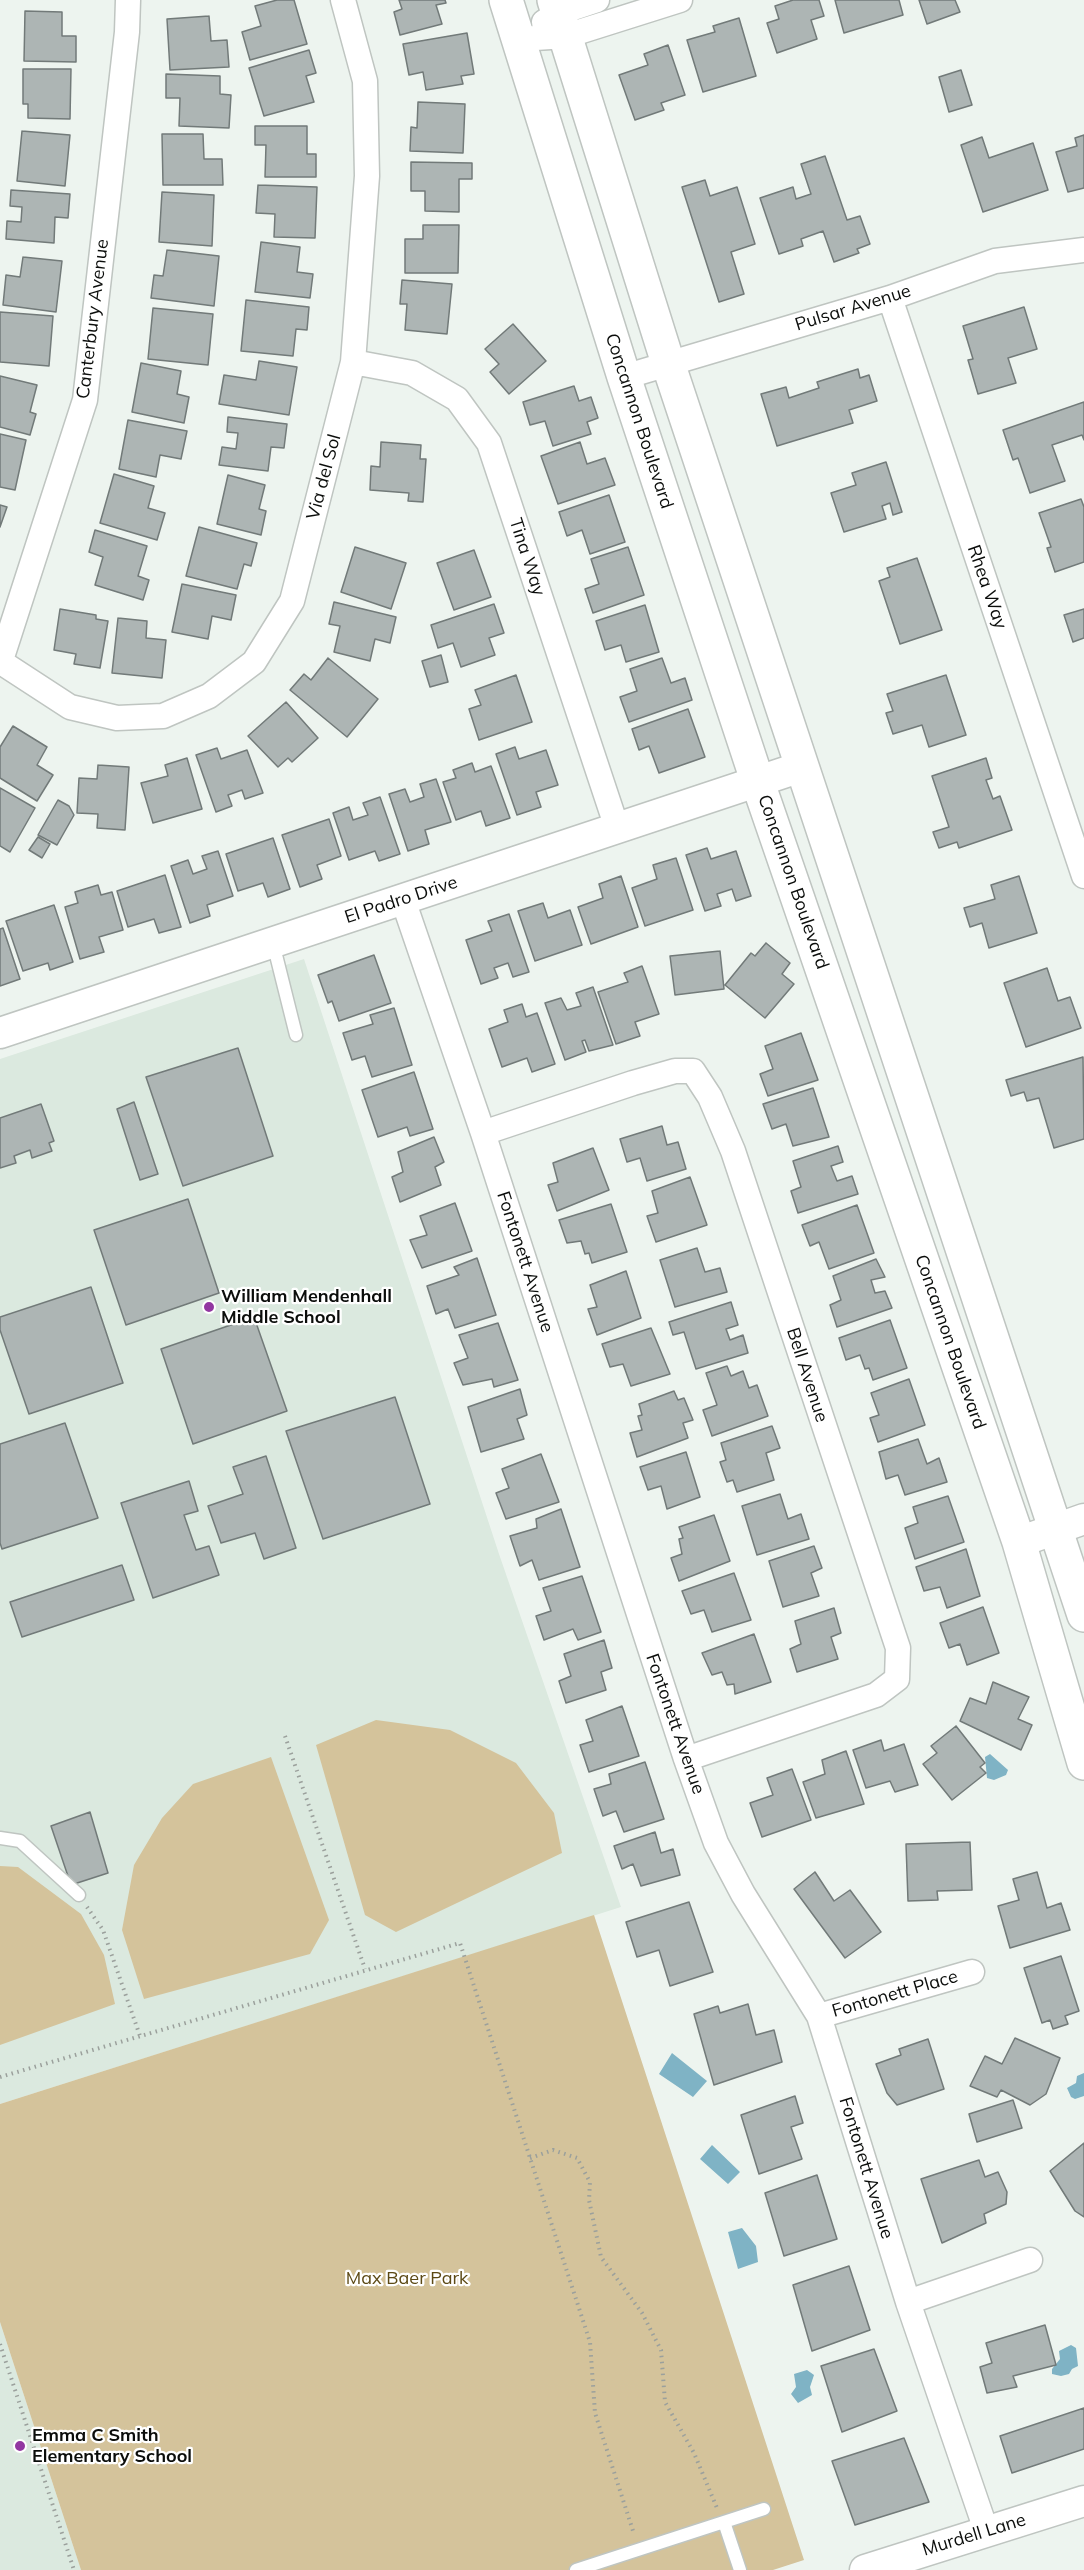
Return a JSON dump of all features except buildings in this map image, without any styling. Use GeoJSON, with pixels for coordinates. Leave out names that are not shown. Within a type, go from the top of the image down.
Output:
{"type":"FeatureCollection","features":[{"type":"Feature","properties":{"kind":"main road","name":"Concannon Boulevard"},"geometry":{"type":"LineString","coordinates":[[506,0],[624,377],[757,780],[1019,1542],[1084,1763]]}},
{"type":"Feature","properties":{"kind":"main road"},"geometry":{"type":"LineString","coordinates":[[559,16],[668,363],[801,766],[1071,1524],[1084,1615]]}},
{"type":"Feature","properties":{"kind":"street","name":"Canterbury Avenue"},"geometry":{"type":"LineString","coordinates":[[0,662],[85,400],[127,32],[128,0]]}},
{"type":"Feature","properties":{"kind":"street","name":"Via del Sol"},"geometry":{"type":"LineString","coordinates":[[0,662],[70,707],[117,717],[163,716],[209,696],[254,662],[292,601],[353,362],[367,176],[365,81],[343,0]]}},
{"type":"Feature","properties":{"kind":"street"},"geometry":{"type":"LineString","coordinates":[[519,39],[559,16],[597,0]]}},
{"type":"Feature","properties":{"kind":"street"},"geometry":{"type":"LineString","coordinates":[[559,16],[680,0]]}},
{"type":"Feature","properties":{"kind":"street","name":"Pulsar Avenue"},"geometry":{"type":"LineString","coordinates":[[624,377],[890,298],[994,261],[1084,250]]}},
{"type":"Feature","properties":{"kind":"street","name":"Rhea Way"},"geometry":{"type":"LineString","coordinates":[[890,298],[1084,876]]}},
{"type":"Feature","properties":{"kind":"street","name":"Tina Way"},"geometry":{"type":"LineString","coordinates":[[353,362],[412,374],[457,399],[489,443],[617,828]]}},
{"type":"Feature","properties":{"kind":"street","name":"El Padro Drive"},"geometry":{"type":"LineString","coordinates":[[0,1033],[801,766]]}},
{"type":"Feature","properties":{"kind":"street","name":"Fontonett Avenue"},"geometry":{"type":"LineString","coordinates":[[403,900],[483,1133],[686,1759],[716,1843],[738,1884],[819,2016],[908,2302],[986,2530]]}},
{"type":"Feature","properties":{"kind":"street","name":"Bell Avenue"},"geometry":{"type":"LineString","coordinates":[[483,1133],[644,1080],[675,1071],[693,1071],[710,1097],[733,1151],[898,1648],[897,1680],[876,1695],[686,1759]]}},
{"type":"Feature","properties":{"kind":"street"},"geometry":{"type":"LineString","coordinates":[[1019,1542],[1071,1524]]}},
{"type":"Feature","properties":{"kind":"street","name":"Fontonett Place"},"geometry":{"type":"LineString","coordinates":[[819,2016],[972,1972]]}},
{"type":"Feature","properties":{"kind":"street"},"geometry":{"type":"LineString","coordinates":[[908,2302],[1030,2260]]}},
{"type":"Feature","properties":{"kind":"street","name":"Murdell Lane"},"geometry":{"type":"LineString","coordinates":[[865,2570],[1084,2501]]}},
{"type":"Feature","properties":{"kind":"lane"},"geometry":{"type":"LineString","coordinates":[[273,943],[296,1035]]}},
{"type":"Feature","properties":{"kind":"lane"},"geometry":{"type":"LineString","coordinates":[[0,1838],[20,1841],[79,1895]]}},
{"type":"Feature","properties":{"kind":"lane"},"geometry":{"type":"LineString","coordinates":[[576,2570],[764,2509]]}},
{"type":"Feature","properties":{"kind":"lane"},"geometry":{"type":"LineString","coordinates":[[724,2522],[740,2570]]}},
{"type":"Feature","properties":{"kind":"path"},"geometry":{"type":"LineString","coordinates":[[285,1736],[365,1969]]}},
{"type":"Feature","properties":{"kind":"path"},"geometry":{"type":"LineString","coordinates":[[79,1895],[103,1930],[140,2036]]}},
{"type":"Feature","properties":{"kind":"path"},"geometry":{"type":"LineString","coordinates":[[0,2077],[460,1943],[590,2342],[595,2413],[639,2549]]}},
{"type":"Feature","properties":{"kind":"path"},"geometry":{"type":"LineString","coordinates":[[530,2158],[553,2150],[577,2158],[590,2182],[589,2200],[601,2257],[642,2313],[661,2350],[665,2403],[694,2453],[724,2522]]}},
{"type":"Feature","properties":{"kind":"path"},"geometry":{"type":"LineString","coordinates":[[0,2344],[74,2570]]}},
{"type":"Feature","properties":{"kind":"shaded area","name":"William Mendenhall Middle School"},"geometry":{"type":"Polygon","coordinates":[[[304,959],[499,1554],[621,1907],[0,2104],[0,1059],[304,959]]]}},
{"type":"Feature","properties":{"kind":"shaded area","name":"Emma C Smith Elementary School"},"geometry":{"type":"Polygon","coordinates":[[[0,2322],[81,2570],[0,2570],[0,2322]]]}},
{"type":"Feature","properties":{"kind":"green space"},"geometry":{"type":"Polygon","coordinates":[[[376,1720],[450,1730],[516,1763],[554,1813],[562,1853],[396,1932],[365,1915],[316,1745],[376,1720]]]}},
{"type":"Feature","properties":{"kind":"green space"},"geometry":{"type":"Polygon","coordinates":[[[271,1757],[329,1920],[310,1954],[144,1999],[122,1930],[134,1865],[162,1818],[193,1784],[271,1757]]]}},
{"type":"Feature","properties":{"kind":"green space"},"geometry":{"type":"Polygon","coordinates":[[[0,1866],[18,1867],[81,1914],[104,1955],[115,2004],[0,2045],[0,1866]]]}},
{"type":"Feature","properties":{"kind":"green space","name":"Max Baer Park"},"geometry":{"type":"Polygon","coordinates":[[[594,1915],[804,2560],[773,2570],[81,2570],[0,2322],[0,2104],[594,1915]]]}},
{"type":"Feature","properties":{"kind":"water"},"geometry":{"type":"Polygon","coordinates":[[[990,1754],[1008,1770],[1006,1775],[994,1780],[987,1778],[985,1757],[990,1754]]]}},
{"type":"Feature","properties":{"kind":"water"},"geometry":{"type":"Polygon","coordinates":[[[672,2053],[707,2081],[693,2097],[659,2074],[672,2053]]]}},
{"type":"Feature","properties":{"kind":"water"},"geometry":{"type":"Polygon","coordinates":[[[1084,2073],[1084,2096],[1075,2099],[1071,2097],[1067,2088],[1076,2083],[1077,2076],[1084,2073]]]}},
{"type":"Feature","properties":{"kind":"water"},"geometry":{"type":"Polygon","coordinates":[[[712,2145],[740,2172],[728,2184],[700,2159],[712,2145]]]}},
{"type":"Feature","properties":{"kind":"water"},"geometry":{"type":"Polygon","coordinates":[[[742,2228],[756,2246],[758,2262],[738,2269],[728,2232],[742,2228]]]}},
{"type":"Feature","properties":{"kind":"water"},"geometry":{"type":"Polygon","coordinates":[[[1071,2345],[1076,2348],[1078,2366],[1069,2374],[1061,2376],[1052,2374],[1052,2369],[1060,2359],[1059,2351],[1071,2345]]]}},
{"type":"Feature","properties":{"kind":"water"},"geometry":{"type":"Polygon","coordinates":[[[807,2370],[814,2375],[810,2387],[812,2395],[798,2403],[791,2394],[796,2387],[794,2374],[807,2370]]]}},
{"type":"Feature","properties":{"kind":"place","name":"William Mendenhall Middle School"},"geometry":{"type":"Point","coordinates":[209,1307]}},
{"type":"Feature","properties":{"kind":"place","name":"Emma C Smith Elementary School"},"geometry":{"type":"Point","coordinates":[20,2446]}}]}
